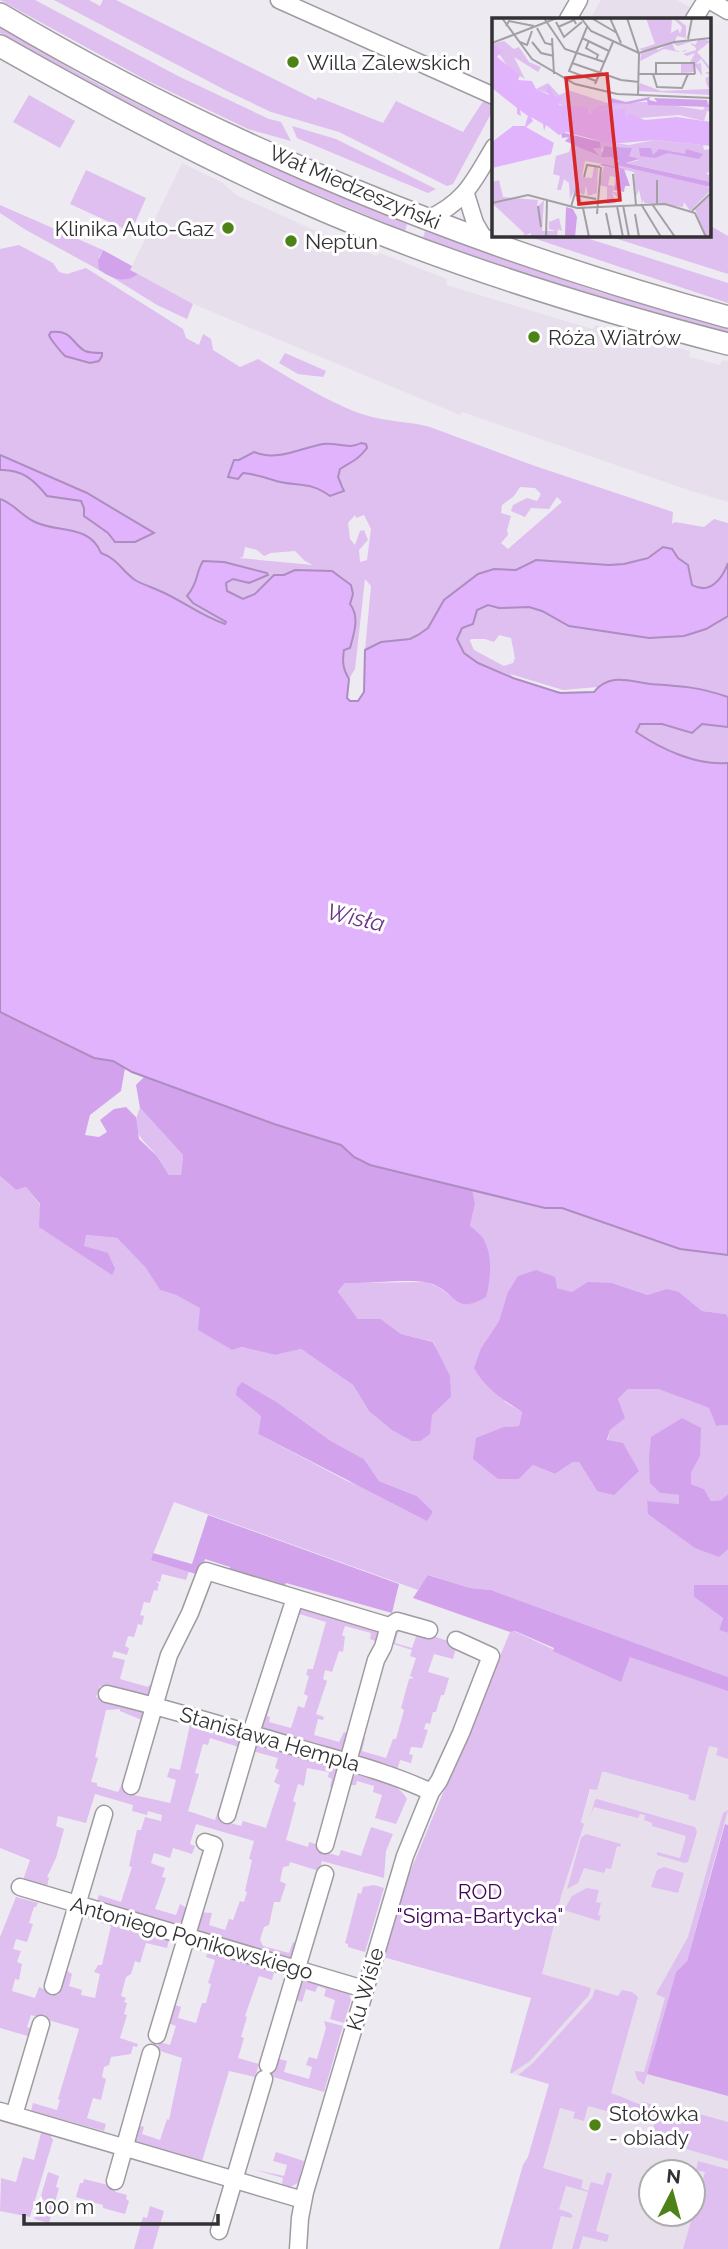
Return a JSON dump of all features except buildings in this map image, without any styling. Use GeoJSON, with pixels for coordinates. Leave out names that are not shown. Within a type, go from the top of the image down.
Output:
{"type":"FeatureCollection","features":[{"type":"Feature","properties":{"kind":"main road","name":"Wał Miedzeszyński"},"geometry":{"type":"LineString","coordinates":[[0,14],[93,67],[333,180],[428,219],[592,278],[728,317]]}},
{"type":"Feature","properties":{"kind":"main road","name":"Wał Miedzeszyński"},"geometry":{"type":"LineString","coordinates":[[0,47],[193,150],[331,214],[458,264],[535,290],[728,344]]}},
{"type":"Feature","properties":{"kind":"street"},"geometry":{"type":"LineString","coordinates":[[279,0],[492,95]]}},
{"type":"Feature","properties":{"kind":"street"},"geometry":{"type":"LineString","coordinates":[[569,18],[579,0]]}},
{"type":"Feature","properties":{"kind":"street"},"geometry":{"type":"LineString","coordinates":[[695,18],[707,0],[728,11]]}},
{"type":"Feature","properties":{"kind":"street"},"geometry":{"type":"LineString","coordinates":[[428,219],[452,206],[466,194],[492,151]]}},
{"type":"Feature","properties":{"kind":"street"},"geometry":{"type":"LineString","coordinates":[[466,194],[475,223],[485,240]]}},
{"type":"Feature","properties":{"kind":"street"},"geometry":{"type":"LineString","coordinates":[[131,1786],[169,1656],[206,1571],[389,1626]]}},
{"type":"Feature","properties":{"kind":"street"},"geometry":{"type":"LineString","coordinates":[[227,1815],[295,1598]]}},
{"type":"Feature","properties":{"kind":"street"},"geometry":{"type":"LineString","coordinates":[[325,1845],[376,1660],[389,1626],[397,1621],[429,1630]]}},
{"type":"Feature","properties":{"kind":"street","name":"Ku Wiśle"},"geometry":{"type":"LineString","coordinates":[[298,2249],[303,2200],[405,1856],[491,1656],[456,1640]]}},
{"type":"Feature","properties":{"kind":"street","name":"Stanisława Hempla"},"geometry":{"type":"LineString","coordinates":[[107,1693],[348,1762],[403,1779],[431,1792]]}},
{"type":"Feature","properties":{"kind":"street"},"geometry":{"type":"LineString","coordinates":[[53,1986],[104,1814]]}},
{"type":"Feature","properties":{"kind":"street"},"geometry":{"type":"LineString","coordinates":[[157,2035],[214,1845],[205,1842]]}},
{"type":"Feature","properties":{"kind":"street"},"geometry":{"type":"LineString","coordinates":[[219,2231],[325,1874]]}},
{"type":"Feature","properties":{"kind":"street","name":"Antoniego Ponikowskiego"},"geometry":{"type":"LineString","coordinates":[[20,1887],[364,1989]]}},
{"type":"Feature","properties":{"kind":"street"},"geometry":{"type":"LineString","coordinates":[[41,2024],[7,2113],[303,2200]]}},
{"type":"Feature","properties":{"kind":"street"},"geometry":{"type":"LineString","coordinates":[[115,2181],[152,2053]]}},
{"type":"Feature","properties":{"kind":"shaded area"},"geometry":{"type":"Polygon","coordinates":[[[601,0],[677,0],[695,10],[691,18],[598,18],[592,15],[601,0]]]}},
{"type":"Feature","properties":{"kind":"shaded area"},"geometry":{"type":"Polygon","coordinates":[[[182,163],[223,183],[236,195],[341,242],[346,239],[369,247],[367,252],[376,256],[380,253],[447,279],[446,284],[450,286],[593,329],[595,325],[690,351],[689,357],[720,365],[722,360],[728,361],[728,502],[462,412],[460,415],[193,304],[130,270],[182,163]]]}},
{"type":"Feature","properties":{"kind":"shaded area"},"geometry":{"type":"Polygon","coordinates":[[[103,250],[132,266],[130,270],[138,274],[123,280],[99,270],[98,261],[103,250]]]}},
{"type":"Feature","properties":{"kind":"shaded area"},"geometry":{"type":"Polygon","coordinates":[[[0,1012],[94,1058],[113,1061],[125,1068],[121,1091],[90,1115],[85,1135],[99,1137],[107,1132],[100,1120],[114,1109],[126,1107],[136,1117],[139,1139],[157,1156],[169,1175],[181,1175],[183,1155],[140,1108],[136,1085],[144,1077],[341,1145],[354,1157],[472,1190],[475,1204],[470,1226],[483,1238],[490,1259],[486,1297],[467,1304],[461,1303],[438,1286],[412,1281],[345,1283],[338,1292],[358,1319],[381,1319],[401,1334],[433,1342],[450,1376],[451,1397],[432,1415],[430,1434],[420,1441],[412,1441],[392,1430],[369,1411],[353,1385],[301,1349],[275,1355],[242,1347],[232,1350],[198,1330],[200,1308],[160,1290],[145,1267],[117,1238],[86,1235],[84,1246],[108,1253],[115,1269],[112,1275],[39,1227],[40,1204],[26,1187],[16,1190],[0,1176],[0,1012]]]}},
{"type":"Feature","properties":{"kind":"shaded area"},"geometry":{"type":"Polygon","coordinates":[[[536,1270],[555,1277],[557,1288],[572,1292],[588,1282],[612,1283],[648,1295],[667,1289],[679,1292],[702,1311],[726,1314],[728,1425],[716,1426],[709,1408],[658,1389],[628,1389],[618,1399],[625,1418],[610,1430],[607,1440],[623,1443],[639,1471],[614,1495],[597,1491],[579,1462],[573,1462],[555,1474],[533,1465],[519,1479],[498,1479],[473,1459],[476,1438],[504,1427],[519,1426],[522,1412],[489,1388],[474,1368],[481,1348],[499,1321],[507,1294],[518,1276],[536,1270]]]}},
{"type":"Feature","properties":{"kind":"shaded area"},"geometry":{"type":"Polygon","coordinates":[[[242,1382],[278,1403],[331,1441],[364,1459],[379,1481],[417,1496],[433,1512],[427,1521],[258,1434],[261,1416],[236,1395],[242,1382]]]}},
{"type":"Feature","properties":{"kind":"shaded area"},"geometry":{"type":"Polygon","coordinates":[[[682,1418],[701,1428],[700,1456],[691,1473],[691,1484],[704,1489],[711,1501],[721,1500],[728,1494],[728,1549],[719,1557],[695,1548],[648,1514],[647,1501],[679,1504],[679,1495],[660,1493],[650,1483],[649,1457],[651,1437],[682,1418]]]}},
{"type":"Feature","properties":{"kind":"shaded area"},"geometry":{"type":"Polygon","coordinates":[[[208,1515],[399,1584],[392,1613],[286,1583],[284,1588],[229,1572],[230,1567],[205,1559],[199,1575],[151,1560],[153,1553],[192,1564],[208,1515]]]}},
{"type":"Feature","properties":{"kind":"shaded area"},"geometry":{"type":"Polygon","coordinates":[[[428,1575],[470,1588],[491,1590],[728,1677],[728,1691],[630,1657],[621,1682],[515,1631],[510,1632],[413,1598],[428,1575]]]}},
{"type":"Feature","properties":{"kind":"shaded area"},"geometry":{"type":"Polygon","coordinates":[[[694,1585],[728,1585],[728,1633],[719,1630],[723,1618],[694,1597],[694,1585]]]}},
{"type":"Feature","properties":{"kind":"shaded area"},"geometry":{"type":"Polygon","coordinates":[[[621,1682],[728,1690],[728,1825],[725,1824],[648,2074],[728,2096],[728,2249],[499,2249],[549,2084],[510,2073],[621,1682]]]}},
{"type":"Feature","properties":{"kind":"shaded area"},"geometry":{"type":"Polygon","coordinates":[[[725,1824],[728,1825],[728,2096],[647,2074],[676,1972],[687,1961],[725,1824]]]}},
{"type":"Feature","properties":{"kind":"green space"},"geometry":{"type":"Polygon","coordinates":[[[0,0],[35,0],[178,76],[269,119],[281,122],[291,141],[248,129],[146,80],[0,0]]]}},
{"type":"Feature","properties":{"kind":"green space"},"geometry":{"type":"Polygon","coordinates":[[[54,0],[89,0],[100,6],[103,0],[116,0],[316,100],[318,97],[383,123],[396,101],[463,132],[484,100],[492,104],[492,112],[453,184],[447,186],[339,132],[271,112],[54,0]]]}},
{"type":"Feature","properties":{"kind":"green space"},"geometry":{"type":"Polygon","coordinates":[[[0,27],[78,73],[159,114],[241,153],[407,224],[405,231],[290,182],[188,134],[0,33],[0,27]]]}},
{"type":"Feature","properties":{"kind":"green space"},"geometry":{"type":"Polygon","coordinates":[[[29,95],[75,121],[60,148],[13,122],[29,95]]]}},
{"type":"Feature","properties":{"kind":"green space"},"geometry":{"type":"Polygon","coordinates":[[[292,126],[336,139],[436,189],[428,193],[297,138],[292,126]]]}},
{"type":"Feature","properties":{"kind":"green space"},"geometry":{"type":"Polygon","coordinates":[[[86,170],[146,198],[131,232],[70,204],[86,170]]]}},
{"type":"Feature","properties":{"kind":"green space"},"geometry":{"type":"Polygon","coordinates":[[[0,205],[103,250],[99,257],[99,270],[0,213],[0,205]]]}},
{"type":"Feature","properties":{"kind":"green space"},"geometry":{"type":"Polygon","coordinates":[[[710,226],[728,236],[728,274],[608,236],[710,236],[710,226]]]}},
{"type":"Feature","properties":{"kind":"green space"},"geometry":{"type":"Polygon","coordinates":[[[425,231],[596,291],[728,328],[728,333],[521,273],[423,238],[425,231]]]}},
{"type":"Feature","properties":{"kind":"green space"},"geometry":{"type":"Polygon","coordinates":[[[527,236],[580,236],[728,283],[728,303],[527,236]]]}},
{"type":"Feature","properties":{"kind":"green space"},"geometry":{"type":"Polygon","coordinates":[[[19,245],[53,263],[59,272],[67,274],[86,268],[183,329],[186,338],[199,345],[203,334],[211,339],[213,350],[240,367],[258,359],[352,410],[373,417],[430,427],[535,466],[673,512],[672,524],[675,522],[704,527],[714,519],[728,523],[726,569],[715,584],[698,588],[692,585],[688,565],[678,558],[672,549],[624,564],[580,563],[461,608],[366,675],[365,650],[371,586],[365,579],[355,669],[349,679],[344,657],[354,620],[350,604],[353,594],[250,638],[176,599],[108,578],[0,512],[0,470],[15,471],[27,477],[47,496],[81,501],[84,508],[102,510],[0,457],[0,249],[19,245]],[[345,446],[309,485],[330,496],[344,487],[338,477],[340,469],[361,455],[359,448],[345,446]],[[520,487],[514,496],[502,505],[501,513],[511,516],[508,535],[501,543],[508,549],[562,502],[557,497],[549,509],[531,508],[525,517],[511,511],[513,505],[527,498],[537,501],[541,494],[535,488],[520,487]],[[355,515],[348,523],[350,539],[355,545],[360,531],[364,530],[368,540],[359,550],[360,562],[367,560],[371,529],[364,515],[356,518],[355,515]],[[245,547],[243,557],[239,558],[313,565],[295,551],[264,556],[257,550],[245,547]]]}},
{"type":"Feature","properties":{"kind":"green space"},"geometry":{"type":"Polygon","coordinates":[[[138,274],[193,304],[187,319],[157,305],[112,277],[124,280],[138,274]]]}},
{"type":"Feature","properties":{"kind":"green space"},"geometry":{"type":"Polygon","coordinates":[[[285,353],[326,371],[323,377],[298,374],[279,363],[285,353]]]}},
{"type":"Feature","properties":{"kind":"green space"},"geometry":{"type":"Polygon","coordinates":[[[520,596],[578,628],[612,633],[728,616],[728,773],[699,774],[545,688],[581,693],[594,692],[597,687],[563,690],[510,674],[513,677],[472,659],[457,639],[472,605],[520,596]],[[499,635],[494,642],[485,639],[470,641],[474,650],[504,666],[513,663],[515,658],[511,638],[499,635]]]}},
{"type":"Feature","properties":{"kind":"green space"},"geometry":{"type":"Polygon","coordinates":[[[140,1108],[183,1155],[181,1175],[169,1175],[139,1135],[136,1123],[140,1108]]]}},
{"type":"Feature","properties":{"kind":"green space"},"geometry":{"type":"Polygon","coordinates":[[[238,1111],[509,1198],[545,1208],[562,1208],[680,1249],[728,1255],[728,1317],[726,1314],[702,1311],[679,1292],[648,1295],[612,1283],[572,1292],[557,1288],[507,1294],[499,1321],[481,1348],[505,1402],[522,1412],[519,1426],[504,1427],[498,1479],[519,1479],[533,1465],[555,1474],[573,1462],[579,1462],[597,1491],[610,1430],[624,1418],[618,1399],[628,1389],[658,1389],[709,1408],[716,1426],[728,1425],[728,1494],[721,1500],[711,1501],[704,1489],[691,1484],[691,1473],[700,1455],[660,1493],[679,1495],[679,1504],[647,1502],[649,1514],[728,1549],[728,1585],[695,1585],[694,1597],[723,1618],[719,1630],[728,1633],[728,1677],[491,1590],[470,1588],[429,1575],[418,1590],[174,1502],[151,1559],[189,1571],[186,1580],[162,1574],[160,1582],[156,1581],[159,1584],[150,1603],[144,1602],[140,1615],[144,1616],[142,1625],[138,1624],[134,1637],[128,1636],[125,1646],[129,1648],[127,1655],[114,1651],[112,1657],[125,1660],[120,1679],[155,1687],[146,1695],[100,1686],[96,1697],[139,1708],[144,1713],[144,1721],[120,1709],[106,1710],[91,1782],[118,1792],[124,1780],[127,1783],[125,1793],[170,1803],[176,1780],[167,1777],[170,1768],[180,1770],[190,1725],[239,1739],[242,1748],[210,1738],[208,1745],[203,1744],[195,1773],[199,1774],[188,1811],[215,1820],[219,1808],[224,1807],[220,1820],[241,1826],[243,1821],[266,1828],[280,1785],[274,1782],[279,1770],[275,1768],[278,1758],[252,1751],[258,1745],[335,1768],[338,1771],[335,1789],[330,1787],[332,1779],[328,1777],[329,1772],[307,1768],[304,1786],[298,1784],[293,1801],[296,1803],[286,1840],[308,1847],[309,1842],[318,1845],[317,1850],[339,1856],[341,1850],[361,1856],[371,1827],[393,1834],[386,1851],[384,1878],[322,1861],[319,1871],[290,1862],[289,1866],[283,1867],[280,1881],[286,1884],[280,1902],[274,1902],[269,1925],[264,1927],[260,1940],[263,1946],[289,1953],[293,1942],[299,1944],[292,1958],[199,1931],[195,1923],[198,1912],[212,1913],[209,1925],[225,1930],[229,1919],[233,1920],[240,1901],[244,1902],[254,1841],[196,1824],[190,1844],[195,1846],[192,1854],[173,1848],[170,1858],[154,1853],[151,1863],[165,1868],[162,1877],[166,1878],[155,1909],[176,1915],[180,1904],[188,1909],[184,1921],[176,1924],[97,1901],[99,1895],[121,1902],[132,1867],[129,1866],[137,1830],[141,1830],[145,1817],[161,1821],[162,1815],[148,1811],[147,1815],[132,1811],[133,1805],[95,1794],[86,1823],[58,1816],[56,1826],[64,1829],[56,1858],[47,1877],[47,1886],[55,1889],[54,1893],[22,1883],[30,1860],[0,1848],[0,1176],[16,1190],[26,1187],[40,1205],[40,1227],[84,1246],[85,1235],[117,1238],[145,1267],[160,1290],[201,1308],[199,1330],[232,1350],[242,1347],[275,1355],[301,1349],[353,1385],[369,1411],[432,1415],[451,1397],[434,1342],[401,1334],[381,1319],[358,1319],[338,1293],[345,1283],[427,1282],[440,1288],[459,1303],[483,1238],[470,1226],[475,1204],[238,1111]],[[278,1403],[261,1416],[258,1434],[347,1481],[433,1513],[417,1496],[379,1481],[364,1459],[331,1441],[278,1403]]]}},
{"type":"Feature","properties":{"kind":"green space"},"geometry":{"type":"Polygon","coordinates":[[[299,1605],[381,1628],[378,1642],[370,1639],[371,1633],[345,1626],[342,1635],[345,1637],[343,1652],[339,1651],[332,1672],[325,1670],[323,1679],[327,1681],[316,1714],[324,1717],[323,1720],[318,1719],[314,1735],[339,1742],[344,1732],[350,1735],[342,1751],[265,1730],[261,1726],[266,1709],[269,1709],[269,1722],[291,1728],[298,1706],[304,1708],[308,1696],[304,1694],[309,1676],[306,1675],[308,1669],[313,1669],[326,1622],[296,1613],[299,1605]]]}},
{"type":"Feature","properties":{"kind":"green space"},"geometry":{"type":"Polygon","coordinates":[[[394,1631],[398,1632],[395,1643],[412,1648],[418,1631],[451,1642],[456,1648],[453,1659],[434,1654],[428,1672],[449,1678],[444,1695],[441,1695],[430,1724],[426,1723],[424,1729],[428,1730],[422,1748],[411,1747],[411,1763],[400,1760],[397,1770],[363,1759],[357,1751],[361,1737],[365,1738],[362,1751],[386,1758],[393,1739],[396,1739],[409,1679],[414,1678],[410,1676],[416,1658],[410,1656],[412,1650],[390,1643],[394,1631]]]}},
{"type":"Feature","properties":{"kind":"green space","name":"ROD \"Sigma-Bartycka\""},"geometry":{"type":"Polygon","coordinates":[[[514,1631],[621,1681],[630,1656],[728,1690],[728,1759],[716,1755],[718,1748],[709,1746],[695,1801],[688,1799],[689,1795],[605,1772],[602,1772],[597,1790],[590,1789],[581,1822],[584,1824],[561,1896],[542,1974],[591,1988],[589,1995],[530,2061],[510,2073],[531,1998],[383,1957],[405,1884],[510,1632],[514,1631]]]}},
{"type":"Feature","properties":{"kind":"green space"},"geometry":{"type":"Polygon","coordinates":[[[356,1774],[384,1782],[403,1793],[407,1799],[396,1824],[375,1818],[382,1795],[373,1792],[374,1786],[357,1781],[356,1785],[346,1785],[356,1774]]]}},
{"type":"Feature","properties":{"kind":"green space"},"geometry":{"type":"Polygon","coordinates":[[[597,1799],[695,1827],[697,1832],[688,1862],[657,1855],[657,1852],[680,1858],[686,1836],[652,1826],[652,1823],[644,1820],[645,1815],[640,1814],[638,1818],[594,1807],[590,1817],[597,1799]]]}},
{"type":"Feature","properties":{"kind":"green space"},"geometry":{"type":"Polygon","coordinates":[[[728,1810],[687,1961],[676,1972],[644,2085],[637,2079],[635,2071],[644,2072],[665,1998],[656,1994],[688,1937],[723,1813],[728,1810]]]}},
{"type":"Feature","properties":{"kind":"green space"},"geometry":{"type":"Polygon","coordinates":[[[586,1834],[621,1844],[620,1847],[617,1846],[611,1869],[606,1868],[604,1873],[584,1868],[578,1883],[567,1889],[581,1838],[586,1834]]]}},
{"type":"Feature","properties":{"kind":"green space"},"geometry":{"type":"Polygon","coordinates":[[[664,1867],[684,1873],[678,1893],[651,1887],[657,1870],[664,1867]]]}},
{"type":"Feature","properties":{"kind":"green space"},"geometry":{"type":"Polygon","coordinates":[[[374,1885],[384,1888],[365,1952],[348,1947],[345,1943],[358,1893],[361,1894],[363,1887],[374,1885]]]}},
{"type":"Feature","properties":{"kind":"green space"},"geometry":{"type":"Polygon","coordinates":[[[587,1888],[599,1890],[596,1902],[601,1903],[599,1921],[564,1910],[572,1896],[587,1888]]]}},
{"type":"Feature","properties":{"kind":"green space"},"geometry":{"type":"Polygon","coordinates":[[[16,1897],[38,1903],[29,1923],[33,1924],[27,1942],[16,1939],[13,1949],[21,1951],[17,1962],[22,1964],[19,1980],[15,1979],[12,1991],[35,1998],[39,1987],[58,1995],[57,1986],[66,1970],[72,1974],[69,1986],[82,1990],[81,1995],[95,1998],[100,1974],[94,1972],[98,1965],[102,1965],[111,1926],[88,1919],[89,1917],[169,1940],[167,1948],[146,1943],[140,1963],[135,1961],[131,1974],[126,1977],[121,1996],[126,1998],[124,2014],[127,2015],[120,2038],[138,2044],[137,2047],[133,2046],[131,2054],[111,2057],[109,2065],[104,2067],[102,2077],[106,2079],[101,2100],[93,2098],[87,2118],[106,2124],[104,2131],[31,2111],[33,2103],[57,2110],[79,2029],[31,2015],[27,2027],[34,2030],[31,2037],[0,2028],[0,1937],[16,1897]]]}},
{"type":"Feature","properties":{"kind":"green space"},"geometry":{"type":"Polygon","coordinates":[[[208,1952],[274,1972],[272,1980],[259,1976],[245,2016],[247,2017],[241,2037],[244,2038],[238,2058],[259,2064],[255,2077],[229,2071],[202,2161],[136,2142],[132,2136],[136,2124],[144,2127],[142,2134],[160,2140],[167,2119],[169,2120],[182,2058],[157,2050],[159,2042],[170,2045],[176,2026],[168,2023],[173,2004],[181,2007],[178,2018],[196,2023],[202,2003],[206,2003],[211,1984],[208,1983],[215,1960],[206,1957],[208,1952]]]}},
{"type":"Feature","properties":{"kind":"green space"},"geometry":{"type":"Polygon","coordinates":[[[299,1978],[349,1993],[351,2000],[344,2023],[330,2019],[335,2000],[324,1996],[326,1989],[318,1986],[315,1992],[306,1989],[302,2002],[293,1999],[299,1978]]]}},
{"type":"Feature","properties":{"kind":"green space"},"geometry":{"type":"Polygon","coordinates":[[[595,1989],[618,1996],[622,1990],[632,1992],[638,1997],[611,2093],[642,2105],[643,2102],[676,2111],[684,2122],[678,2108],[728,2122],[728,2161],[651,2139],[654,2124],[588,2106],[584,2121],[573,2118],[575,2112],[560,2108],[543,2168],[583,2180],[581,2188],[588,2191],[591,2182],[603,2185],[607,2172],[612,2174],[596,2231],[609,2235],[607,2242],[583,2236],[579,2249],[572,2249],[588,2192],[566,2186],[559,2209],[573,2216],[561,2216],[552,2249],[499,2249],[549,2084],[518,2075],[532,2064],[592,1998],[595,1989]]]}},
{"type":"Feature","properties":{"kind":"green space"},"geometry":{"type":"Polygon","coordinates":[[[324,2021],[343,2026],[324,2092],[270,2076],[275,2058],[287,2061],[284,2072],[309,2079],[312,2067],[306,2065],[309,2057],[317,2059],[326,2028],[324,2021]]]}},
{"type":"Feature","properties":{"kind":"green space"},"geometry":{"type":"Polygon","coordinates":[[[41,2133],[50,2135],[53,2140],[30,2217],[0,2211],[1,2178],[16,2182],[23,2157],[34,2160],[41,2133]]]}},
{"type":"Feature","properties":{"kind":"green space"},"geometry":{"type":"Polygon","coordinates":[[[276,2152],[304,2161],[298,2183],[290,2187],[282,2184],[283,2178],[252,2169],[284,2176],[287,2165],[273,2161],[276,2152]]]}},
{"type":"Feature","properties":{"kind":"green space"},"geometry":{"type":"Polygon","coordinates":[[[707,2163],[728,2169],[728,2249],[683,2249],[689,2228],[707,2228],[707,2163]]]}},
{"type":"Feature","properties":{"kind":"green space"},"geometry":{"type":"Polygon","coordinates":[[[48,2172],[59,2176],[56,2187],[59,2188],[49,2223],[34,2219],[48,2172]]]}},
{"type":"Feature","properties":{"kind":"green space"},"geometry":{"type":"Polygon","coordinates":[[[84,2179],[108,2185],[116,2192],[127,2195],[126,2199],[129,2201],[125,2214],[76,2197],[84,2179]]]}},
{"type":"Feature","properties":{"kind":"green space"},"geometry":{"type":"Polygon","coordinates":[[[150,2206],[164,2211],[153,2249],[134,2249],[143,2217],[147,2218],[150,2206]]]}},
{"type":"Feature","properties":{"kind":"water"},"geometry":{"type":"Polygon","coordinates":[[[51,332],[64,333],[80,348],[91,353],[102,353],[102,356],[99,361],[90,363],[65,356],[50,337],[51,332]]]}},
{"type":"Feature","properties":{"kind":"water"},"geometry":{"type":"Polygon","coordinates":[[[323,444],[352,446],[366,444],[364,452],[340,469],[338,477],[344,491],[330,496],[310,486],[284,483],[252,474],[243,473],[238,479],[228,477],[234,460],[254,452],[271,456],[323,444]]]}},
{"type":"Feature","properties":{"kind":"water"},"geometry":{"type":"Polygon","coordinates":[[[0,455],[87,493],[154,533],[135,542],[115,542],[108,533],[84,516],[81,501],[47,496],[27,477],[15,471],[0,470],[0,455]]]}},
{"type":"Feature","properties":{"kind":"water","name":"Wisła"},"geometry":{"type":"Polygon","coordinates":[[[0,499],[42,525],[89,537],[101,553],[112,558],[135,580],[225,624],[226,622],[193,603],[187,596],[203,561],[224,562],[267,573],[268,575],[249,583],[233,579],[226,583],[227,591],[243,599],[255,594],[274,575],[284,575],[295,570],[332,571],[351,585],[353,594],[350,604],[355,614],[354,631],[350,648],[344,650],[343,658],[349,679],[347,698],[350,701],[358,701],[364,692],[365,650],[381,642],[410,639],[418,635],[428,628],[444,600],[478,574],[494,569],[516,570],[536,560],[624,564],[648,558],[663,547],[672,549],[678,558],[688,565],[692,585],[704,588],[719,580],[728,563],[728,616],[706,629],[684,636],[649,638],[569,626],[529,607],[499,608],[488,605],[477,610],[473,624],[462,628],[457,639],[464,653],[478,663],[560,693],[594,692],[607,682],[621,680],[690,688],[728,697],[728,727],[702,724],[692,733],[662,724],[640,724],[636,732],[680,755],[704,762],[728,763],[728,1255],[680,1249],[562,1208],[545,1208],[370,1165],[354,1157],[341,1145],[274,1124],[132,1072],[113,1061],[94,1058],[0,1012],[0,499]]]}},
{"type":"Feature","properties":{"kind":"place","name":"Willa Zalewskich"},"geometry":{"type":"Point","coordinates":[293,62]}},
{"type":"Feature","properties":{"kind":"place","name":"Klinika Auto-Gaz"},"geometry":{"type":"Point","coordinates":[228,228]}},
{"type":"Feature","properties":{"kind":"place","name":"Neptun"},"geometry":{"type":"Point","coordinates":[291,241]}},
{"type":"Feature","properties":{"kind":"place","name":"Róża Wiatrów"},"geometry":{"type":"Point","coordinates":[534,337]}},
{"type":"Feature","properties":{"kind":"place","name":"Stołówka - obiady"},"geometry":{"type":"Point","coordinates":[595,2125]}}]}
